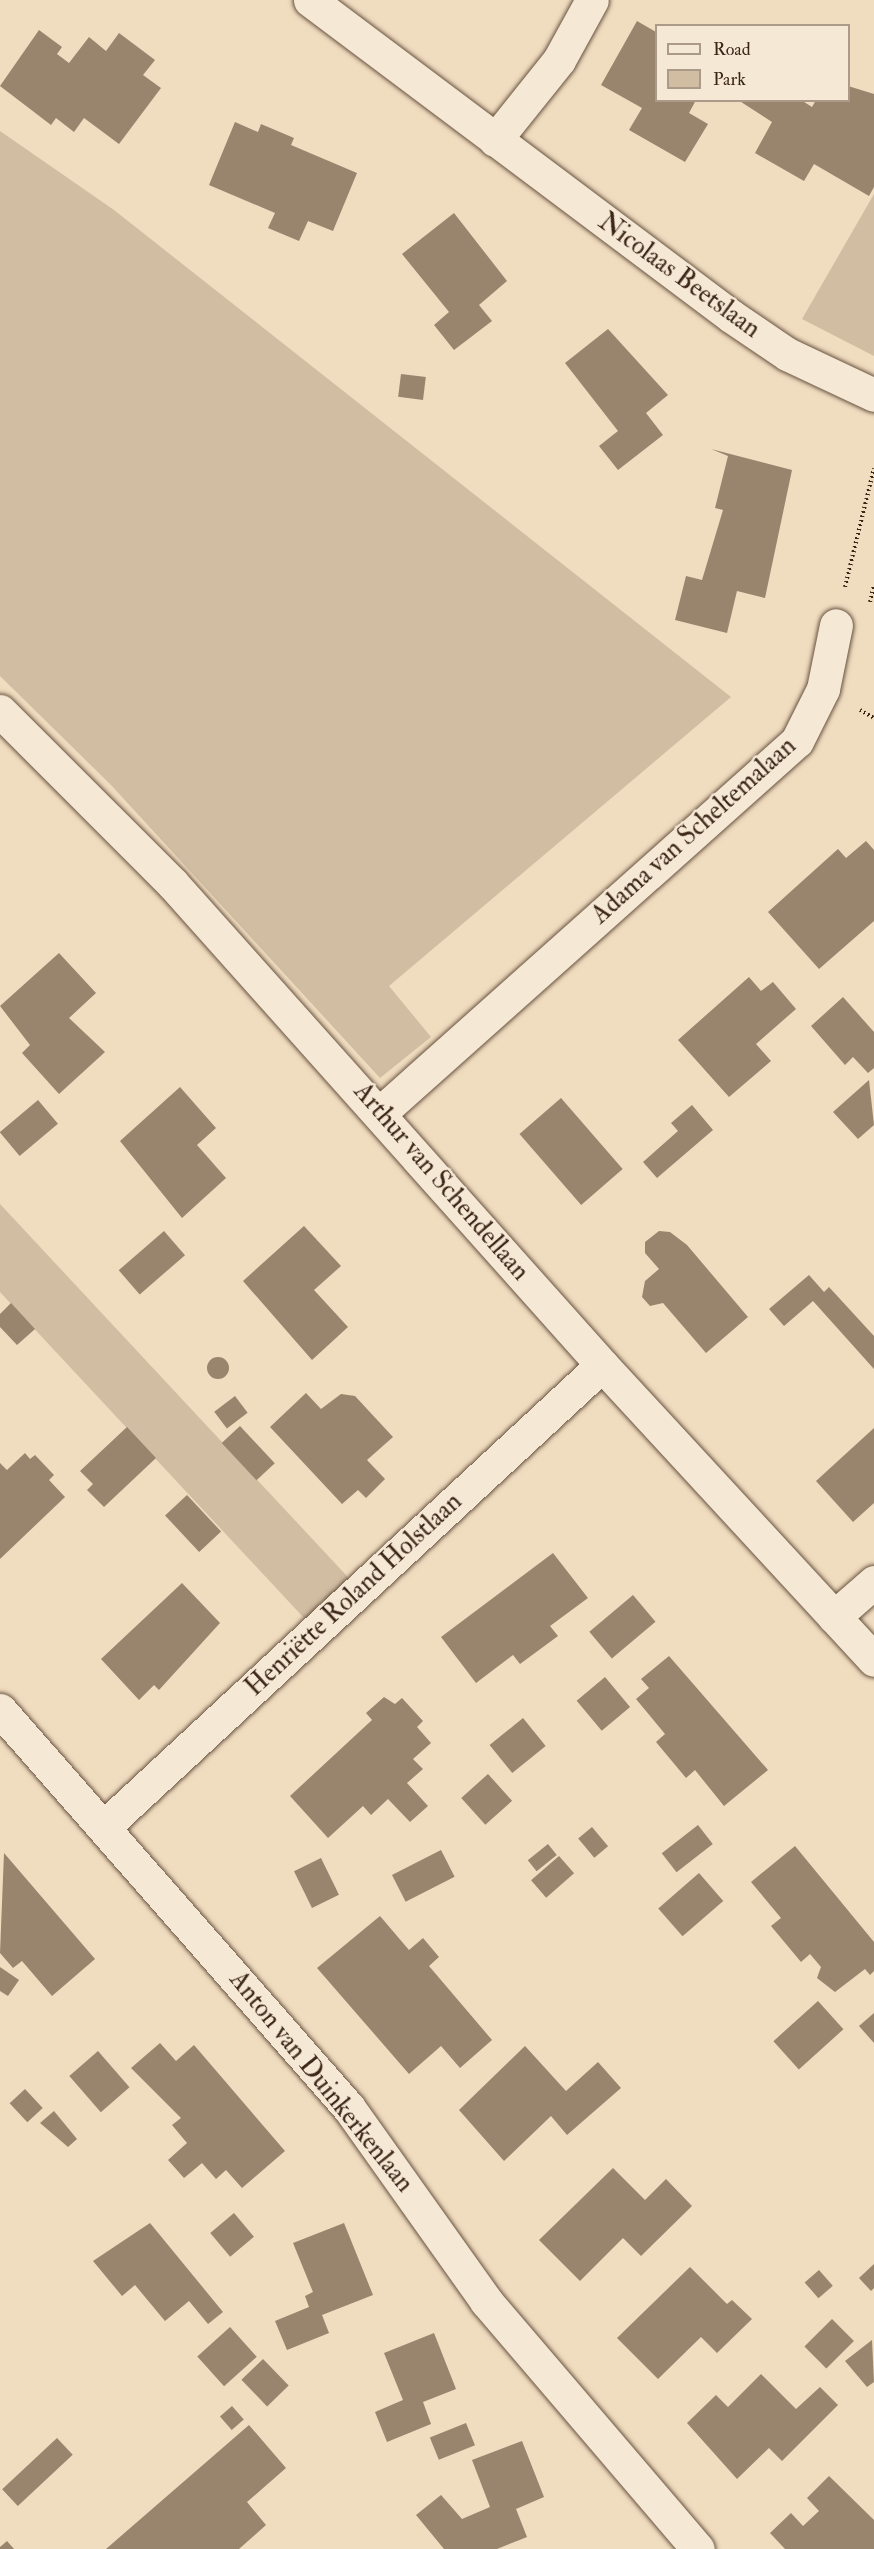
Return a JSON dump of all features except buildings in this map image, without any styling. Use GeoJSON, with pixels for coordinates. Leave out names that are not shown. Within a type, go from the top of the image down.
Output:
{"type":"FeatureCollection","features":[{"type":"Feature","properties":{"kind":"street","name":"Nicolaas Beetslaan"},"geometry":{"type":"LineString","coordinates":[[310,0],[495,140],[787,354],[874,395]]}},
{"type":"Feature","properties":{"kind":"street"},"geometry":{"type":"LineString","coordinates":[[495,140],[559,60],[592,0]]}},
{"type":"Feature","properties":{"kind":"street","name":"Adama van Scheltemalaan"},"geometry":{"type":"LineString","coordinates":[[381,1112],[796,741],[823,689],[836,625]]}},
{"type":"Feature","properties":{"kind":"street","name":"Arthur van Schendellaan"},"geometry":{"type":"LineString","coordinates":[[0,711],[172,883],[381,1112],[602,1365],[874,1660]]}},
{"type":"Feature","properties":{"kind":"street","name":"Henriëtte Roland Holstlaan"},"geometry":{"type":"LineString","coordinates":[[106,1825],[602,1365]]}},
{"type":"Feature","properties":{"kind":"street"},"geometry":{"type":"LineString","coordinates":[[834,1617],[874,1582]]}},
{"type":"Feature","properties":{"kind":"street","name":"Anton van Duinkerkenlaan"},"geometry":{"type":"LineString","coordinates":[[0,1710],[106,1825],[375,2140],[486,2301],[698,2549]]}},
{"type":"Feature","properties":{"kind":"path"},"geometry":{"type":"LineString","coordinates":[[836,625],[874,468]]}},
{"type":"Feature","properties":{"kind":"green space"},"geometry":{"type":"Polygon","coordinates":[[[0,131],[114,210],[731,697],[389,986],[431,1037],[380,1078],[111,785],[0,676],[0,131]]]}},
{"type":"Feature","properties":{"kind":"green space"},"geometry":{"type":"Polygon","coordinates":[[[874,194],[874,356],[802,319],[874,194]]]}},
{"type":"Feature","properties":{"kind":"green space"},"geometry":{"type":"Polygon","coordinates":[[[0,1204],[355,1585],[311,1626],[0,1292],[0,1204]]]}}]}
